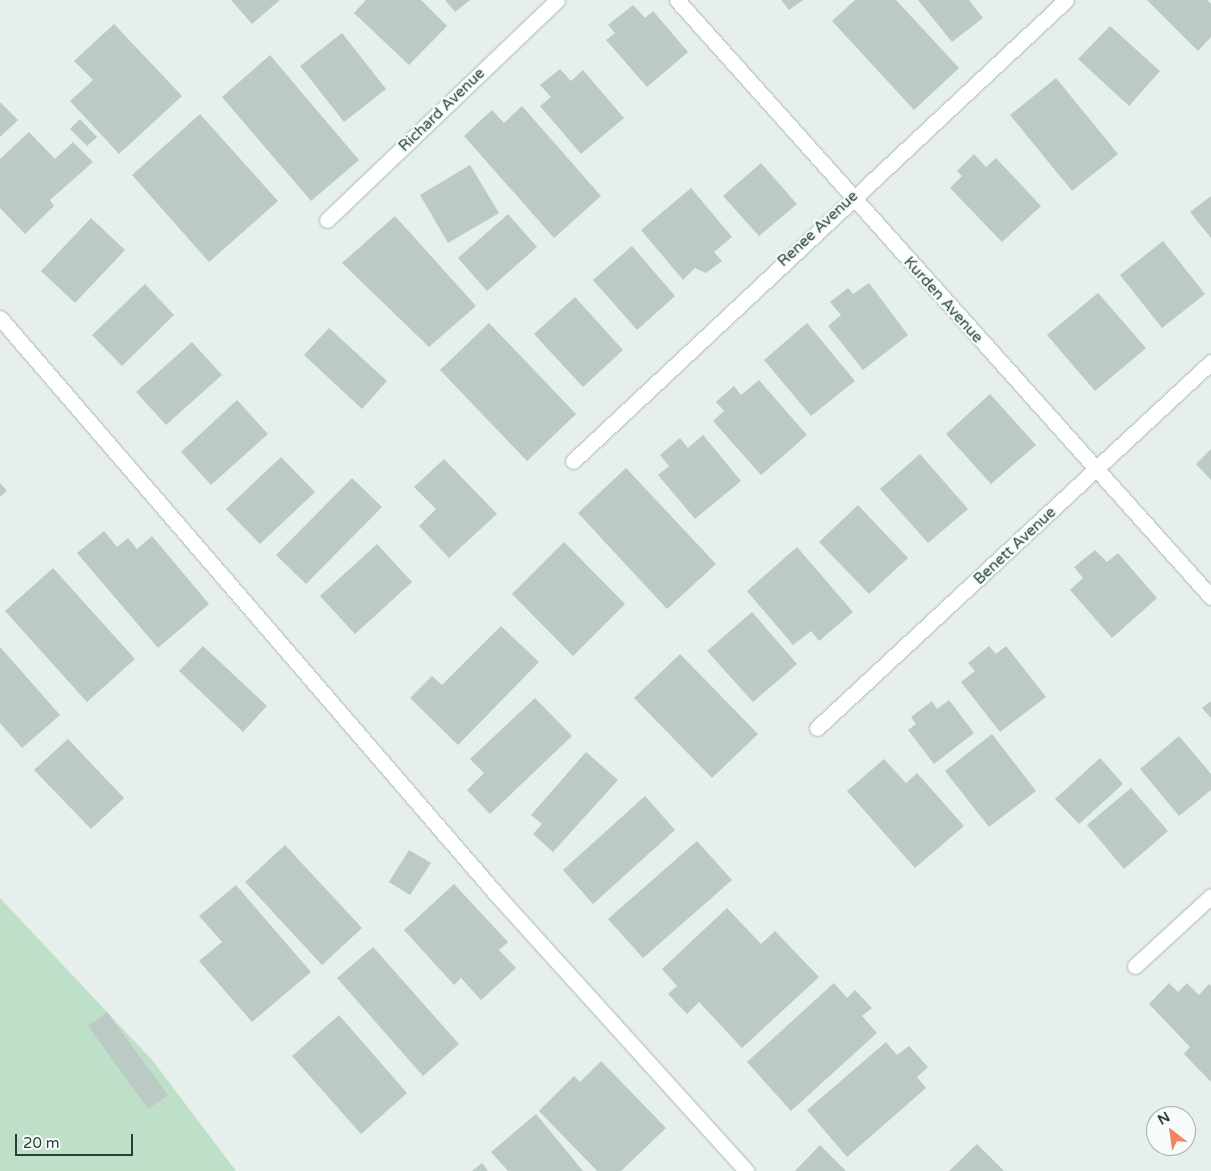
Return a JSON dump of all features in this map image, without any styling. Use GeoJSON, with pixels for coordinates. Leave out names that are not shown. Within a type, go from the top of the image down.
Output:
{"type":"FeatureCollection","features":[{"type":"Feature","properties":{"kind":"street","name":"Richard Avenue"},"geometry":{"type":"LineString","coordinates":[[327,220],[557,0]]}},
{"type":"Feature","properties":{"kind":"street","name":"Kurden Avenue"},"geometry":{"type":"LineString","coordinates":[[677,0],[851,198],[1211,597]]}},
{"type":"Feature","properties":{"kind":"street","name":"Renee Avenue"},"geometry":{"type":"LineString","coordinates":[[573,461],[851,198],[1066,0]]}},
{"type":"Feature","properties":{"kind":"street"},"geometry":{"type":"LineString","coordinates":[[0,318],[497,895],[746,1171]]}},
{"type":"Feature","properties":{"kind":"street","name":"Benett Avenue"},"geometry":{"type":"LineString","coordinates":[[818,728],[1097,471],[1211,362]]}},
{"type":"Feature","properties":{"kind":"street"},"geometry":{"type":"LineString","coordinates":[[1135,966],[1211,896]]}},
{"type":"Feature","properties":{"kind":"green space"},"geometry":{"type":"Polygon","coordinates":[[[0,898],[153,1061],[236,1171],[0,1171],[0,898]]]}},
{"type":"Feature","properties":{"kind":"building"},"geometry":{"type":"Polygon","coordinates":[[[231,0],[280,0],[252,24],[231,0]]]}},
{"type":"Feature","properties":{"kind":"building"},"geometry":{"type":"Polygon","coordinates":[[[366,0],[421,0],[447,26],[409,65],[354,13],[366,0]]]}},
{"type":"Feature","properties":{"kind":"building"},"geometry":{"type":"Polygon","coordinates":[[[445,0],[470,0],[455,12],[445,0]]]}},
{"type":"Feature","properties":{"kind":"building"},"geometry":{"type":"Polygon","coordinates":[[[781,0],[803,0],[789,10],[781,0]]]}},
{"type":"Feature","properties":{"kind":"building"},"geometry":{"type":"Polygon","coordinates":[[[855,0],[896,0],[959,68],[914,110],[832,21],[855,0]]]}},
{"type":"Feature","properties":{"kind":"building"},"geometry":{"type":"Polygon","coordinates":[[[918,0],[969,0],[983,18],[952,42],[918,0]]]}},
{"type":"Feature","properties":{"kind":"building"},"geometry":{"type":"Polygon","coordinates":[[[1147,0],[1207,0],[1211,4],[1211,37],[1198,51],[1147,0]]]}},
{"type":"Feature","properties":{"kind":"building"},"geometry":{"type":"Polygon","coordinates":[[[633,5],[645,18],[653,11],[688,52],[647,87],[606,40],[615,33],[608,25],[633,5]]]}},
{"type":"Feature","properties":{"kind":"building"},"geometry":{"type":"Polygon","coordinates":[[[114,24],[182,96],[119,154],[70,101],[93,80],[74,61],[114,24]]]}},
{"type":"Feature","properties":{"kind":"building"},"geometry":{"type":"Polygon","coordinates":[[[1110,26],[1160,71],[1129,106],[1078,59],[1110,26]]]}},
{"type":"Feature","properties":{"kind":"building"},"geometry":{"type":"Polygon","coordinates":[[[342,33],[386,89],[344,122],[300,66],[342,33]]]}},
{"type":"Feature","properties":{"kind":"building"},"geometry":{"type":"Polygon","coordinates":[[[270,55],[359,160],[311,201],[222,97],[270,55]]]}},
{"type":"Feature","properties":{"kind":"building"},"geometry":{"type":"Polygon","coordinates":[[[560,69],[571,81],[583,70],[624,118],[581,154],[540,106],[551,97],[540,85],[560,69]]]}},
{"type":"Feature","properties":{"kind":"building"},"geometry":{"type":"Polygon","coordinates":[[[1056,78],[1118,154],[1072,191],[1010,115],[1056,78]]]}},
{"type":"Feature","properties":{"kind":"building"},"geometry":{"type":"Polygon","coordinates":[[[0,102],[18,120],[0,137],[0,102]]]}},
{"type":"Feature","properties":{"kind":"building"},"geometry":{"type":"Polygon","coordinates":[[[522,106],[601,196],[554,238],[464,136],[492,110],[504,123],[522,106]]]}},
{"type":"Feature","properties":{"kind":"building"},"geometry":{"type":"Polygon","coordinates":[[[200,114],[278,201],[209,262],[132,175],[200,114]]]}},
{"type":"Feature","properties":{"kind":"building"},"geometry":{"type":"Polygon","coordinates":[[[80,119],[97,137],[87,146],[70,129],[80,119]]]}},
{"type":"Feature","properties":{"kind":"building"},"geometry":{"type":"Polygon","coordinates":[[[29,132],[55,159],[73,142],[93,162],[50,200],[54,206],[25,234],[0,208],[0,159],[29,132]]]}},
{"type":"Feature","properties":{"kind":"building"},"geometry":{"type":"Polygon","coordinates":[[[974,154],[986,167],[996,158],[1041,206],[1002,242],[950,188],[962,176],[957,171],[974,154]]]}},
{"type":"Feature","properties":{"kind":"building"},"geometry":{"type":"Polygon","coordinates":[[[761,163],[797,204],[759,236],[723,196],[761,163]]]}},
{"type":"Feature","properties":{"kind":"building"},"geometry":{"type":"Polygon","coordinates":[[[470,165],[499,213],[448,243],[420,195],[470,165]]]}},
{"type":"Feature","properties":{"kind":"building"},"geometry":{"type":"Polygon","coordinates":[[[691,188],[732,237],[714,252],[722,261],[706,273],[695,268],[683,280],[641,230],[691,188]]]}},
{"type":"Feature","properties":{"kind":"building"},"geometry":{"type":"Polygon","coordinates":[[[1211,196],[1211,238],[1190,212],[1211,196]]]}},
{"type":"Feature","properties":{"kind":"building"},"geometry":{"type":"Polygon","coordinates":[[[508,214],[537,247],[487,291],[458,258],[508,214]]]}},
{"type":"Feature","properties":{"kind":"building"},"geometry":{"type":"Polygon","coordinates":[[[395,216],[476,306],[429,347],[342,263],[395,216]]]}},
{"type":"Feature","properties":{"kind":"building"},"geometry":{"type":"Polygon","coordinates":[[[91,218],[125,250],[75,303],[41,271],[91,218]]]}},
{"type":"Feature","properties":{"kind":"building"},"geometry":{"type":"Polygon","coordinates":[[[1163,241],[1205,294],[1162,328],[1120,275],[1163,241]]]}},
{"type":"Feature","properties":{"kind":"building"},"geometry":{"type":"Polygon","coordinates":[[[632,246],[675,296],[637,330],[593,280],[632,246]]]}},
{"type":"Feature","properties":{"kind":"building"},"geometry":{"type":"Polygon","coordinates":[[[869,283],[908,335],[863,370],[828,326],[841,315],[830,302],[848,288],[853,294],[869,283]]]}},
{"type":"Feature","properties":{"kind":"building"},"geometry":{"type":"Polygon","coordinates":[[[145,284],[174,315],[122,366],[92,335],[145,284]]]}},
{"type":"Feature","properties":{"kind":"building"},"geometry":{"type":"Polygon","coordinates":[[[1098,293],[1146,348],[1095,391],[1047,335],[1098,293]]]}},
{"type":"Feature","properties":{"kind":"building"},"geometry":{"type":"Polygon","coordinates":[[[575,297],[623,350],[583,387],[534,334],[575,297]]]}},
{"type":"Feature","properties":{"kind":"building"},"geometry":{"type":"Polygon","coordinates":[[[489,323],[576,414],[527,461],[440,370],[489,323]]]}},
{"type":"Feature","properties":{"kind":"building"},"geometry":{"type":"Polygon","coordinates":[[[807,323],[855,381],[811,416],[764,360],[807,323]]]}},
{"type":"Feature","properties":{"kind":"building"},"geometry":{"type":"Polygon","coordinates":[[[329,328],[387,381],[362,409],[304,355],[329,328]]]}},
{"type":"Feature","properties":{"kind":"building"},"geometry":{"type":"Polygon","coordinates":[[[192,342],[222,375],[166,425],[136,392],[192,342]]]}},
{"type":"Feature","properties":{"kind":"building"},"geometry":{"type":"Polygon","coordinates":[[[759,380],[807,435],[761,475],[713,421],[724,411],[716,402],[734,386],[741,395],[759,380]]]}},
{"type":"Feature","properties":{"kind":"building"},"geometry":{"type":"Polygon","coordinates":[[[990,394],[1036,445],[991,484],[946,434],[990,394]]]}},
{"type":"Feature","properties":{"kind":"building"},"geometry":{"type":"Polygon","coordinates":[[[237,400],[268,434],[211,485],[181,452],[237,400]]]}},
{"type":"Feature","properties":{"kind":"building"},"geometry":{"type":"Polygon","coordinates":[[[703,435],[741,481],[695,519],[658,475],[669,466],[660,455],[680,438],[688,448],[703,435]]]}},
{"type":"Feature","properties":{"kind":"building"},"geometry":{"type":"Polygon","coordinates":[[[1211,449],[1211,480],[1196,464],[1211,449]]]}},
{"type":"Feature","properties":{"kind":"building"},"geometry":{"type":"Polygon","coordinates":[[[920,454],[968,509],[928,543],[880,489],[920,454]]]}},
{"type":"Feature","properties":{"kind":"building"},"geometry":{"type":"Polygon","coordinates":[[[281,457],[315,492],[260,544],[226,509],[281,457]]]}},
{"type":"Feature","properties":{"kind":"building"},"geometry":{"type":"Polygon","coordinates":[[[444,459],[497,514],[449,558],[419,526],[436,509],[414,487],[444,459]]]}},
{"type":"Feature","properties":{"kind":"building"},"geometry":{"type":"Polygon","coordinates":[[[626,468],[716,564],[667,609],[578,513],[626,468]]]}},
{"type":"Feature","properties":{"kind":"building"},"geometry":{"type":"Polygon","coordinates":[[[352,478],[382,507],[306,584],[276,555],[352,478]]]}},
{"type":"Feature","properties":{"kind":"building"},"geometry":{"type":"Polygon","coordinates":[[[0,483],[7,491],[0,497],[0,483]]]}},
{"type":"Feature","properties":{"kind":"building"},"geometry":{"type":"Polygon","coordinates":[[[858,505],[908,558],[869,594],[819,542],[858,505]]]}},
{"type":"Feature","properties":{"kind":"building"},"geometry":{"type":"Polygon","coordinates":[[[104,531],[117,547],[128,538],[137,549],[152,536],[209,604],[158,648],[77,553],[104,531]]]}},
{"type":"Feature","properties":{"kind":"building"},"geometry":{"type":"Polygon","coordinates":[[[564,542],[625,604],[573,656],[512,594],[564,542]]]}},
{"type":"Feature","properties":{"kind":"building"},"geometry":{"type":"Polygon","coordinates":[[[377,544],[412,582],[355,634],[320,596],[377,544]]]}},
{"type":"Feature","properties":{"kind":"building"},"geometry":{"type":"Polygon","coordinates":[[[797,547],[853,612],[819,641],[811,631],[793,645],[747,591],[797,547]]]}},
{"type":"Feature","properties":{"kind":"building"},"geometry":{"type":"Polygon","coordinates":[[[1095,550],[1107,562],[1118,553],[1157,598],[1112,638],[1070,590],[1083,578],[1074,567],[1095,550]]]}},
{"type":"Feature","properties":{"kind":"building"},"geometry":{"type":"Polygon","coordinates":[[[53,568],[135,659],[87,702],[5,611],[53,568]]]}},
{"type":"Feature","properties":{"kind":"building"},"geometry":{"type":"Polygon","coordinates":[[[752,612],[797,664],[753,702],[707,651],[752,612]]]}},
{"type":"Feature","properties":{"kind":"building"},"geometry":{"type":"Polygon","coordinates":[[[501,626],[539,662],[458,745],[410,698],[432,676],[442,685],[501,626]]]}},
{"type":"Feature","properties":{"kind":"building"},"geometry":{"type":"Polygon","coordinates":[[[203,646],[267,706],[243,732],[179,671],[203,646]]]}},
{"type":"Feature","properties":{"kind":"building"},"geometry":{"type":"Polygon","coordinates":[[[989,646],[996,654],[1006,646],[1046,697],[1000,732],[961,682],[975,671],[968,663],[989,646]]]}},
{"type":"Feature","properties":{"kind":"building"},"geometry":{"type":"Polygon","coordinates":[[[0,647],[60,715],[22,748],[0,723],[0,647]]]}},
{"type":"Feature","properties":{"kind":"building"},"geometry":{"type":"Polygon","coordinates":[[[680,654],[758,734],[712,778],[634,698],[680,654]]]}},
{"type":"Feature","properties":{"kind":"building"},"geometry":{"type":"Polygon","coordinates":[[[535,698],[572,736],[490,814],[467,790],[484,773],[470,759],[535,698]]]}},
{"type":"Feature","properties":{"kind":"building"},"geometry":{"type":"Polygon","coordinates":[[[949,700],[974,733],[934,764],[908,730],[916,724],[911,717],[932,701],[937,709],[949,700]]]}},
{"type":"Feature","properties":{"kind":"building"},"geometry":{"type":"Polygon","coordinates":[[[1211,701],[1211,718],[1202,708],[1211,701]]]}},
{"type":"Feature","properties":{"kind":"building"},"geometry":{"type":"Polygon","coordinates":[[[992,734],[1036,791],[989,827],[945,771],[992,734]]]}},
{"type":"Feature","properties":{"kind":"building"},"geometry":{"type":"Polygon","coordinates":[[[1179,736],[1211,774],[1211,790],[1179,816],[1140,769],[1179,736]]]}},
{"type":"Feature","properties":{"kind":"building"},"geometry":{"type":"Polygon","coordinates":[[[68,739],[124,798],[91,829],[34,770],[68,739]]]}},
{"type":"Feature","properties":{"kind":"building"},"geometry":{"type":"Polygon","coordinates":[[[586,752],[618,780],[553,852],[533,834],[542,824],[531,815],[586,752]]]}},
{"type":"Feature","properties":{"kind":"building"},"geometry":{"type":"Polygon","coordinates":[[[1100,758],[1123,784],[1079,824],[1055,799],[1100,758]]]}},
{"type":"Feature","properties":{"kind":"building"},"geometry":{"type":"Polygon","coordinates":[[[884,759],[906,783],[917,773],[964,826],[915,868],[847,791],[884,759]]]}},
{"type":"Feature","properties":{"kind":"building"},"geometry":{"type":"Polygon","coordinates":[[[1131,788],[1168,831],[1124,869],[1087,825],[1131,788]]]}},
{"type":"Feature","properties":{"kind":"building"},"geometry":{"type":"Polygon","coordinates":[[[645,796],[675,830],[593,904],[563,870],[645,796]]]}},
{"type":"Feature","properties":{"kind":"building"},"geometry":{"type":"Polygon","coordinates":[[[697,841],[732,880],[643,958],[608,919],[697,841]]]}},
{"type":"Feature","properties":{"kind":"building"},"geometry":{"type":"Polygon","coordinates":[[[285,845],[362,928],[322,965],[245,882],[285,845]]]}},
{"type":"Feature","properties":{"kind":"building"},"geometry":{"type":"Polygon","coordinates":[[[409,850],[431,863],[410,895],[389,882],[409,850]]]}},
{"type":"Feature","properties":{"kind":"building"},"geometry":{"type":"Polygon","coordinates":[[[454,884],[508,942],[499,950],[516,968],[481,1000],[461,978],[454,985],[404,930],[454,884]]]}},
{"type":"Feature","properties":{"kind":"building"},"geometry":{"type":"Polygon","coordinates":[[[236,885],[311,972],[252,1022],[199,961],[222,942],[199,916],[236,885]]]}},
{"type":"Feature","properties":{"kind":"building"},"geometry":{"type":"Polygon","coordinates":[[[727,908],[761,944],[775,931],[819,977],[742,1048],[699,1002],[687,1014],[668,994],[677,986],[662,969],[727,908]]]}},
{"type":"Feature","properties":{"kind":"building"},"geometry":{"type":"Polygon","coordinates":[[[373,947],[459,1044],[423,1076],[337,978],[373,947]]]}},
{"type":"Feature","properties":{"kind":"building"},"geometry":{"type":"Polygon","coordinates":[[[834,983],[847,998],[855,990],[872,1008],[862,1016],[877,1033],[791,1111],[747,1062],[834,983]]]}},
{"type":"Feature","properties":{"kind":"building"},"geometry":{"type":"Polygon","coordinates":[[[1169,983],[1178,992],[1187,983],[1199,995],[1209,984],[1211,986],[1211,1082],[1184,1054],[1190,1047],[1149,1004],[1169,983]]]}},
{"type":"Feature","properties":{"kind":"building"},"geometry":{"type":"Polygon","coordinates":[[[107,1012],[168,1095],[148,1109],[88,1026],[107,1012]]]}},
{"type":"Feature","properties":{"kind":"building"},"geometry":{"type":"Polygon","coordinates":[[[339,1015],[407,1093],[361,1134],[292,1056],[339,1015]]]}},
{"type":"Feature","properties":{"kind":"building"},"geometry":{"type":"Polygon","coordinates":[[[886,1042],[897,1055],[909,1046],[928,1067],[917,1077],[926,1088],[847,1157],[807,1110],[886,1042]]]}},
{"type":"Feature","properties":{"kind":"building"},"geometry":{"type":"Polygon","coordinates":[[[601,1061],[666,1128],[621,1171],[597,1171],[539,1111],[574,1076],[580,1082],[601,1061]]]}},
{"type":"Feature","properties":{"kind":"building"},"geometry":{"type":"Polygon","coordinates":[[[536,1114],[583,1171],[508,1171],[491,1152],[536,1114]]]}},
{"type":"Feature","properties":{"kind":"building"},"geometry":{"type":"Polygon","coordinates":[[[977,1144],[1004,1171],[949,1171],[977,1144]]]}},
{"type":"Feature","properties":{"kind":"building"},"geometry":{"type":"Polygon","coordinates":[[[820,1145],[846,1171],[795,1171],[820,1145]]]}},
{"type":"Feature","properties":{"kind":"building"},"geometry":{"type":"Polygon","coordinates":[[[482,1163],[488,1171],[472,1171],[482,1163]]]}}]}
